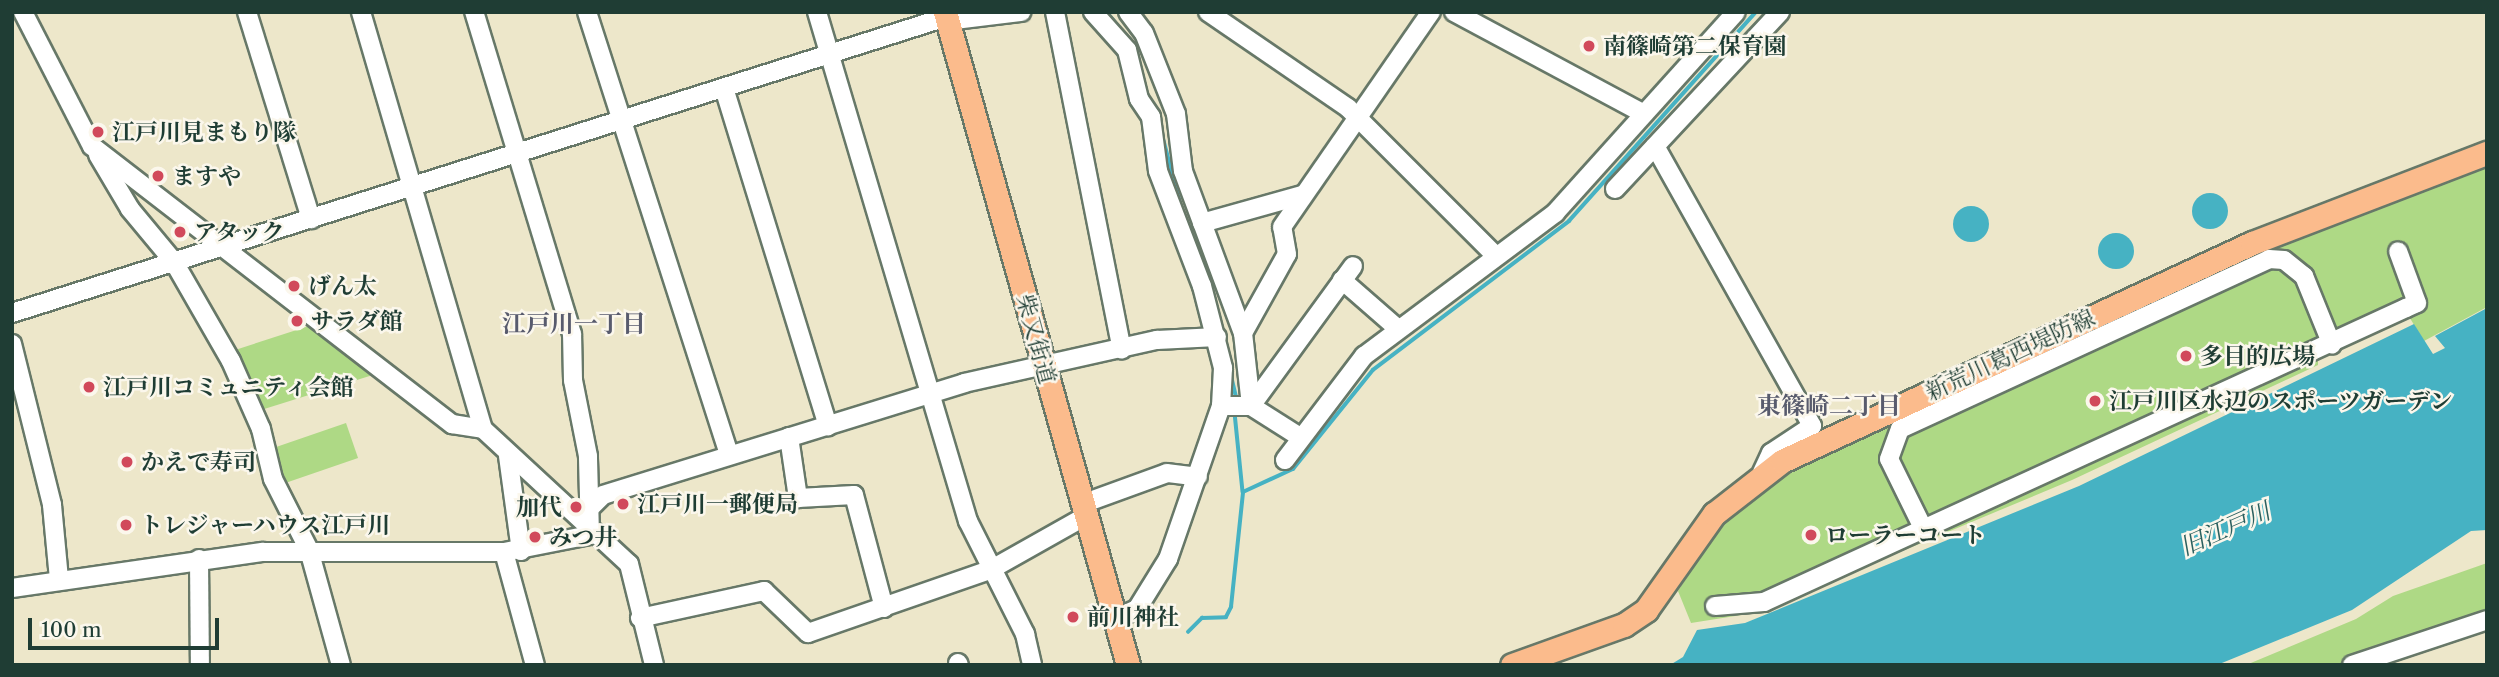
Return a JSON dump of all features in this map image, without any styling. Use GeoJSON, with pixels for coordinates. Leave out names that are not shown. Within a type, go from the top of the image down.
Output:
{"type":"FeatureCollection","features":[{"type":"Feature","properties":{"kind":"main road","name":"柴又街道"},"geometry":{"type":"LineString","coordinates":[[946,17],[1128,665]]}},
{"type":"Feature","properties":{"kind":"main road","name":"新荒川葛西堤防線"},"geometry":{"type":"LineString","coordinates":[[1512,665],[1606,632],[1646,610],[1709,520],[1762,472],[2252,243],[2487,153]]}},
{"type":"Feature","properties":{"kind":"street"},"geometry":{"type":"LineString","coordinates":[[247,12],[311,219]]}},
{"type":"Feature","properties":{"kind":"street"},"geometry":{"type":"LineString","coordinates":[[360,12],[484,429],[508,456],[590,535],[629,564],[649,663]]}},
{"type":"Feature","properties":{"kind":"street"},"geometry":{"type":"LineString","coordinates":[[474,12],[572,334],[590,508],[590,535]]}},
{"type":"Feature","properties":{"kind":"street"},"geometry":{"type":"LineString","coordinates":[[587,12],[729,455]]}},
{"type":"Feature","properties":{"kind":"street"},"geometry":{"type":"LineString","coordinates":[[817,12],[935,393],[968,521],[990,570],[1025,634],[1032,665]]}},
{"type":"Feature","properties":{"kind":"street"},"geometry":{"type":"LineString","coordinates":[[12,313],[946,17],[1021,12]]}},
{"type":"Feature","properties":{"kind":"street"},"geometry":{"type":"LineString","coordinates":[[1055,12],[1122,349]]}},
{"type":"Feature","properties":{"kind":"street"},"geometry":{"type":"LineString","coordinates":[[1093,12],[1126,50],[1139,99],[1151,117],[1158,172],[1217,337],[1221,405],[1198,477],[1163,567],[1137,609],[1115,620]]}},
{"type":"Feature","properties":{"kind":"street"},"geometry":{"type":"LineString","coordinates":[[1128,12],[1144,33],[1176,114],[1183,171],[1242,333],[1251,406]]}},
{"type":"Feature","properties":{"kind":"street"},"geometry":{"type":"LineString","coordinates":[[1208,12],[1356,118],[1496,256]]}},
{"type":"Feature","properties":{"kind":"street"},"geometry":{"type":"LineString","coordinates":[[1242,333],[1287,254],[1282,227],[1431,12]]}},
{"type":"Feature","properties":{"kind":"street"},"geometry":{"type":"LineString","coordinates":[[1454,12],[1642,113]]}},
{"type":"Feature","properties":{"kind":"street"},"geometry":{"type":"LineString","coordinates":[[1285,460],[1344,376],[1397,328],[1555,213],[1642,113],[1737,12]]}},
{"type":"Feature","properties":{"kind":"street"},"geometry":{"type":"LineString","coordinates":[[1615,189],[1780,12]]}},
{"type":"Feature","properties":{"kind":"street"},"geometry":{"type":"LineString","coordinates":[[20,21],[130,209],[174,262],[243,386],[273,478],[309,550],[341,665]]}},
{"type":"Feature","properties":{"kind":"street"},"geometry":{"type":"LineString","coordinates":[[724,88],[828,426]]}},
{"type":"Feature","properties":{"kind":"street"},"geometry":{"type":"LineString","coordinates":[[92,146],[452,424],[484,429]]}},
{"type":"Feature","properties":{"kind":"street"},"geometry":{"type":"LineString","coordinates":[[1655,146],[1812,426],[1771,453],[1762,472]]}},
{"type":"Feature","properties":{"kind":"street"},"geometry":{"type":"LineString","coordinates":[[1202,223],[1302,195]]}},
{"type":"Feature","properties":{"kind":"street"},"geometry":{"type":"LineString","coordinates":[[1715,606],[1764,602],[2332,345],[2417,303],[2398,251]]}},
{"type":"Feature","properties":{"kind":"street"},"geometry":{"type":"LineString","coordinates":[[1924,530],[1889,459],[1900,429],[2269,259],[2297,267],[2332,345]]}},
{"type":"Feature","properties":{"kind":"street"},"geometry":{"type":"LineString","coordinates":[[1251,406],[1347,273],[1397,328]]}},
{"type":"Feature","properties":{"kind":"street"},"geometry":{"type":"LineString","coordinates":[[590,508],[603,495],[935,393],[1122,349],[1217,337]]}},
{"type":"Feature","properties":{"kind":"street"},"geometry":{"type":"LineString","coordinates":[[12,345],[52,505],[59,579]]}},
{"type":"Feature","properties":{"kind":"street"},"geometry":{"type":"LineString","coordinates":[[1221,405],[1251,406],[1300,437]]}},
{"type":"Feature","properties":{"kind":"street"},"geometry":{"type":"LineString","coordinates":[[789,438],[798,498],[854,495],[884,608]]}},
{"type":"Feature","properties":{"kind":"street"},"geometry":{"type":"LineString","coordinates":[[508,456],[512,551],[535,665]]}},
{"type":"Feature","properties":{"kind":"street"},"geometry":{"type":"LineString","coordinates":[[640,618],[764,591],[808,633],[990,570],[1084,510],[1167,473],[1198,477]]}},
{"type":"Feature","properties":{"kind":"street"},"geometry":{"type":"LineString","coordinates":[[12,588],[199,559],[309,550],[512,551],[590,535]]}},
{"type":"Feature","properties":{"kind":"street"},"geometry":{"type":"LineString","coordinates":[[199,559],[200,665]]}},
{"type":"Feature","properties":{"kind":"street"},"geometry":{"type":"LineString","coordinates":[[2352,665],[2487,620]]}},
{"type":"Feature","properties":{"kind":"green space","name":"江戸川区水辺のスポーツガーデン"},"geometry":{"type":"Polygon","coordinates":[[[2487,167],[2487,307],[2424,341],[2408,315],[2318,359],[2318,365],[2072,480],[1754,613],[1691,623],[1678,591],[1702,553],[1728,520],[1784,476],[2294,239],[2487,167]]]}},
{"type":"Feature","properties":{"kind":"green space"},"geometry":{"type":"Polygon","coordinates":[[[312,325],[376,374],[261,410],[232,351],[312,325]]]}},
{"type":"Feature","properties":{"kind":"green space"},"geometry":{"type":"Polygon","coordinates":[[[346,423],[358,458],[282,484],[270,449],[346,423]]]}},
{"type":"Feature","properties":{"kind":"green space"},"geometry":{"type":"Polygon","coordinates":[[[2487,563],[2487,615],[2338,665],[2246,665],[2356,619],[2393,596],[2487,563]]]}},
{"type":"Feature","properties":{"kind":"water"},"geometry":{"type":"Polygon","coordinates":[[[2210,193],[2223,198],[2228,211],[2223,224],[2210,229],[2197,224],[2192,211],[2197,198],[2210,193]]]}},
{"type":"Feature","properties":{"kind":"water"},"geometry":{"type":"Polygon","coordinates":[[[1971,206],[1984,211],[1989,224],[1984,237],[1971,242],[1958,237],[1953,224],[1958,211],[1971,206]]]}},
{"type":"Feature","properties":{"kind":"water"},"geometry":{"type":"Polygon","coordinates":[[[2116,233],[2129,238],[2134,251],[2129,264],[2116,269],[2103,264],[2098,251],[2103,238],[2116,233]]]}},
{"type":"Feature","properties":{"kind":"water","name":"旧江戸川"},"geometry":{"type":"Polygon","coordinates":[[[2487,308],[2487,530],[2471,531],[2352,610],[2217,665],[1670,665],[1683,657],[1697,630],[1745,623],[2079,486],[2414,324],[2433,354],[2445,348],[2435,336],[2487,308]]]}},
{"type":"Feature","properties":{"kind":"waterway"},"geometry":{"type":"LineString","coordinates":[[1107,12],[1136,48],[1139,62]]}},
{"type":"Feature","properties":{"kind":"waterway"},"geometry":{"type":"LineString","coordinates":[[1188,632],[1202,618],[1226,617],[1231,607],[1243,492],[1293,469],[1373,370],[1569,221],[1756,12]]}},
{"type":"Feature","properties":{"kind":"waterway"},"geometry":{"type":"LineString","coordinates":[[1159,122],[1181,205]]}},
{"type":"Feature","properties":{"kind":"waterway"},"geometry":{"type":"LineString","coordinates":[[1209,281],[1237,399]]}},
{"type":"Feature","properties":{"kind":"waterway"},"geometry":{"type":"LineString","coordinates":[[1235,413],[1243,492]]}},
{"type":"Feature","properties":{"kind":"place","name":"南篠崎第二保育園"},"geometry":{"type":"Point","coordinates":[1589,46]}},
{"type":"Feature","properties":{"kind":"place","name":"江戸川見まもり隊"},"geometry":{"type":"Point","coordinates":[98,132]}},
{"type":"Feature","properties":{"kind":"place","name":"ますや"},"geometry":{"type":"Point","coordinates":[158,176]}},
{"type":"Feature","properties":{"kind":"place","name":"アタック"},"geometry":{"type":"Point","coordinates":[180,232]}},
{"type":"Feature","properties":{"kind":"place","name":"げん太"},"geometry":{"type":"Point","coordinates":[294,286]}},
{"type":"Feature","properties":{"kind":"place","name":"サラダ館"},"geometry":{"type":"Point","coordinates":[297,321]}},
{"type":"Feature","properties":{"kind":"place","name":"多目的広場"},"geometry":{"type":"Point","coordinates":[2186,356]}},
{"type":"Feature","properties":{"kind":"place","name":"江戸川コミュニティ会館"},"geometry":{"type":"Point","coordinates":[89,387]}},
{"type":"Feature","properties":{"kind":"place","name":"江戸川区水辺のスポーツガーデン"},"geometry":{"type":"Point","coordinates":[2095,401]}},
{"type":"Feature","properties":{"kind":"place","name":"かえで寿司"},"geometry":{"type":"Point","coordinates":[127,462]}},
{"type":"Feature","properties":{"kind":"place","name":"江戸川一郵便局"},"geometry":{"type":"Point","coordinates":[623,504]}},
{"type":"Feature","properties":{"kind":"place","name":"加代"},"geometry":{"type":"Point","coordinates":[576,507]}},
{"type":"Feature","properties":{"kind":"place","name":"トレジャーハウス江戸川"},"geometry":{"type":"Point","coordinates":[126,525]}},
{"type":"Feature","properties":{"kind":"place","name":"ローラーコート"},"geometry":{"type":"Point","coordinates":[1811,535]}},
{"type":"Feature","properties":{"kind":"place","name":"みつ井"},"geometry":{"type":"Point","coordinates":[535,537]}},
{"type":"Feature","properties":{"kind":"place","name":"前川神社"},"geometry":{"type":"Point","coordinates":[1073,617]}},
{"type":"Feature","properties":{"kind":"district","name":"江戸川一丁目"},"geometry":{"type":"Point","coordinates":[574,324]}},
{"type":"Feature","properties":{"kind":"district","name":"東篠崎二丁目"},"geometry":{"type":"Point","coordinates":[1829,406]}}]}
